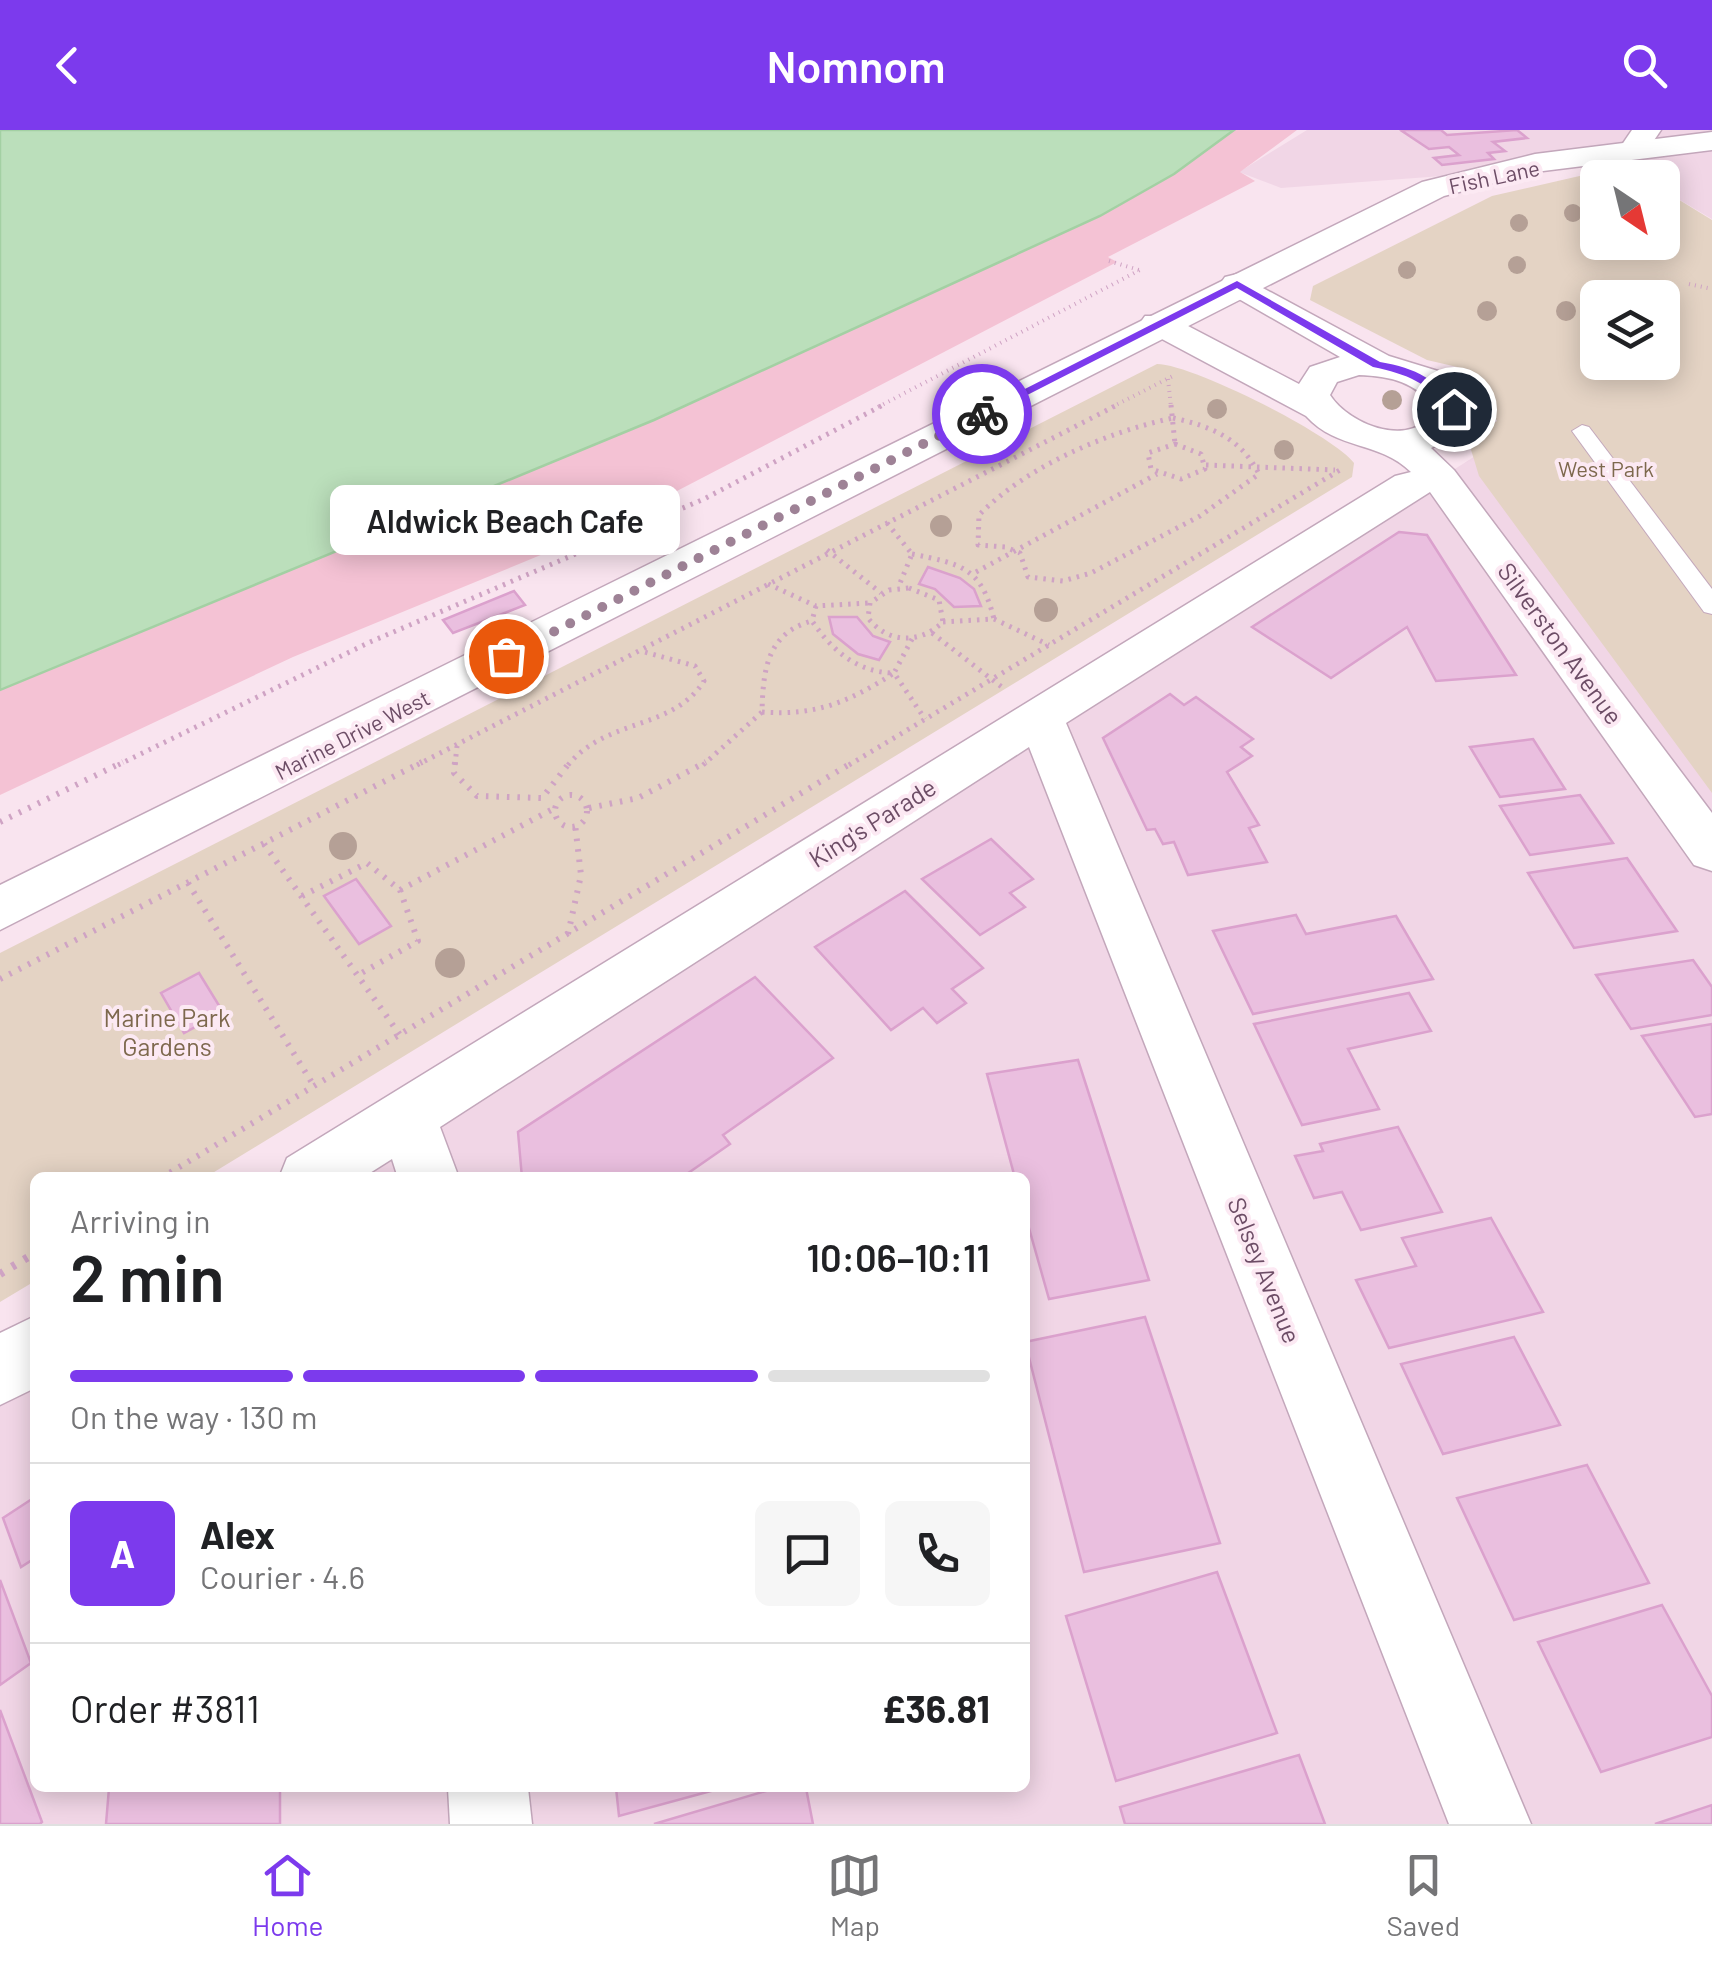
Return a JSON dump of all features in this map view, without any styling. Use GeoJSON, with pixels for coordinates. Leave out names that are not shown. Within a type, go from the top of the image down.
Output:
{"type":"FeatureCollection","features":[{"type":"Feature","properties":{"kind":"street","name":"Fish Lane"},"geometry":{"type":"LineString","coordinates":[[1237,284],[1462,179],[1640,140],[1712,142]]}},
{"type":"Feature","properties":{"kind":"street","name":"Marine Drive West"},"geometry":{"type":"LineString","coordinates":[[0,908],[784,516],[1237,284]]}},
{"type":"Feature","properties":{"kind":"street"},"geometry":{"type":"LineString","coordinates":[[1237,284],[1377,364]]}},
{"type":"Feature","properties":{"kind":"street"},"geometry":{"type":"LineString","coordinates":[[1157,323],[1316,407]]}},
{"type":"Feature","properties":{"kind":"street"},"geometry":{"type":"LineString","coordinates":[[1356,364],[1377,364],[1398,368],[1435,384],[1454,409],[1451,422],[1417,468],[1325,418],[1316,407],[1311,395],[1323,374],[1356,364]]}},
{"type":"Feature","properties":{"kind":"street","name":"King's Parade"},"geometry":{"type":"LineString","coordinates":[[318,1172],[406,1116],[1016,697],[1417,468]]}},
{"type":"Feature","properties":{"kind":"street","name":"Silverston Avenue"},"geometry":{"type":"LineString","coordinates":[[1417,468],[1712,851]]}},
{"type":"Feature","properties":{"kind":"street","name":"Selsey Avenue"},"geometry":{"type":"LineString","coordinates":[[1016,697],[1490,1824]]}},
{"type":"Feature","properties":{"kind":"street"},"geometry":{"type":"LineString","coordinates":[[406,1116],[427,1172]]}},
{"type":"Feature","properties":{"kind":"street"},"geometry":{"type":"LineString","coordinates":[[0,1371],[30,1352]]}},
{"type":"Feature","properties":{"kind":"street"},"geometry":{"type":"LineString","coordinates":[[488,1792],[491,1824]]}},
{"type":"Feature","properties":{"kind":"lane"},"geometry":{"type":"LineString","coordinates":[[1582,431],[1712,606]]}},
{"type":"Feature","properties":{"kind":"path"},"geometry":{"type":"LineString","coordinates":[[0,822],[370,642],[704,499],[1140,270],[1109,260]]}},
{"type":"Feature","properties":{"kind":"path"},"geometry":{"type":"LineString","coordinates":[[1690,284],[1712,289]]}},
{"type":"Feature","properties":{"kind":"path"},"geometry":{"type":"LineString","coordinates":[[0,979],[1168,379],[1174,444]]}},
{"type":"Feature","properties":{"kind":"path"},"geometry":{"type":"LineString","coordinates":[[1173,418],[1230,438],[1256,468],[1258,474],[1239,492],[1090,574],[1071,580],[1028,577],[1026,559],[1017,550],[978,545],[977,523],[984,506],[1123,430],[1173,418]]}},
{"type":"Feature","properties":{"kind":"path"},"geometry":{"type":"LineString","coordinates":[[1157,474],[1147,464],[1148,453],[1174,444],[1195,450],[1206,464],[1340,470],[1417,468]]}},
{"type":"Feature","properties":{"kind":"path"},"geometry":{"type":"LineString","coordinates":[[976,572],[1157,474],[1189,478],[1202,473],[1206,464]]}},
{"type":"Feature","properties":{"kind":"path"},"geometry":{"type":"LineString","coordinates":[[171,1172],[925,720],[1016,697],[1049,645],[1340,470]]}},
{"type":"Feature","properties":{"kind":"path"},"geometry":{"type":"LineString","coordinates":[[784,516],[881,593]]}},
{"type":"Feature","properties":{"kind":"path"},"geometry":{"type":"LineString","coordinates":[[887,523],[912,554],[976,572],[986,584],[994,619]]}},
{"type":"Feature","properties":{"kind":"path"},"geometry":{"type":"LineString","coordinates":[[898,588],[912,554]]}},
{"type":"Feature","properties":{"kind":"path"},"geometry":{"type":"LineString","coordinates":[[768,584],[816,606],[870,602],[881,593],[898,588],[931,594],[944,607],[943,622],[932,633],[912,639],[878,632],[868,618],[870,602]]}},
{"type":"Feature","properties":{"kind":"path"},"geometry":{"type":"LineString","coordinates":[[816,606],[812,622],[824,640],[874,675],[894,673]]}},
{"type":"Feature","properties":{"kind":"path"},"geometry":{"type":"LineString","coordinates":[[943,622],[994,619],[1049,645]]}},
{"type":"Feature","properties":{"kind":"path"},"geometry":{"type":"LineString","coordinates":[[400,890],[575,798],[589,808],[614,806],[690,773],[740,737],[762,712],[766,658],[783,632],[812,622]]}},
{"type":"Feature","properties":{"kind":"path"},"geometry":{"type":"LineString","coordinates":[[932,633],[1016,697]]}},
{"type":"Feature","properties":{"kind":"path"},"geometry":{"type":"LineString","coordinates":[[762,712],[812,716],[841,707],[894,673],[912,639]]}},
{"type":"Feature","properties":{"kind":"path"},"geometry":{"type":"LineString","coordinates":[[542,798],[592,741],[667,715],[691,702],[700,690],[704,682],[695,666],[640,650]]}},
{"type":"Feature","properties":{"kind":"path"},"geometry":{"type":"LineString","coordinates":[[894,673],[925,720]]}},
{"type":"Feature","properties":{"kind":"path"},"geometry":{"type":"LineString","coordinates":[[458,744],[454,772],[476,796],[542,798],[554,807],[555,821],[575,824],[584,820],[589,808]]}},
{"type":"Feature","properties":{"kind":"path"},"geometry":{"type":"LineString","coordinates":[[568,934],[581,875],[575,824]]}},
{"type":"Feature","properties":{"kind":"path"},"geometry":{"type":"LineString","coordinates":[[264,844],[400,1035]]}},
{"type":"Feature","properties":{"kind":"path"},"geometry":{"type":"LineString","coordinates":[[302,896],[367,863],[400,890],[418,941],[358,975]]}},
{"type":"Feature","properties":{"kind":"path"},"geometry":{"type":"LineString","coordinates":[[188,883],[314,1086]]}},
{"type":"Feature","properties":{"kind":"path"},"geometry":{"type":"LineString","coordinates":[[0,1274],[30,1257]]}},
{"type":"Feature","properties":{"kind":"shaded area"},"geometry":{"type":"Polygon","coordinates":[[[0,130],[1234,130],[1174,174],[1100,216],[654,420],[0,690],[0,130]]]}},
{"type":"Feature","properties":{"kind":"shaded area"},"geometry":{"type":"Polygon","coordinates":[[[1307,130],[1712,130],[1712,219],[1680,200],[1680,160],[1580,160],[1580,166],[1281,188],[1239,172],[1307,130]]]}},
{"type":"Feature","properties":{"kind":"shaded area"},"geometry":{"type":"Polygon","coordinates":[[[1712,356],[1712,1824],[0,1824],[0,1398],[30,1378],[30,1792],[1030,1792],[1030,1172],[353,1172],[1494,444],[1653,380],[1680,380],[1680,369],[1712,356]]]}},
{"type":"Feature","properties":{"kind":"green space","name":"West Park"},"geometry":{"type":"Polygon","coordinates":[[[1580,176],[1580,260],[1680,260],[1680,200],[1712,220],[1712,793],[1479,476],[1468,440],[1497,421],[1470,370],[1427,360],[1310,300],[1313,286],[1492,196],[1580,176]]]}},
{"type":"Feature","properties":{"kind":"green space","name":"Marine Park Gardens"},"geometry":{"type":"Polygon","coordinates":[[[1157,364],[1200,376],[1292,419],[1354,463],[1352,477],[214,1172],[30,1172],[30,1284],[0,1302],[0,953],[1157,364]]]}},
{"type":"Feature","properties":{"kind":"sand"},"geometry":{"type":"Polygon","coordinates":[[[894,130],[1297,130],[1240,172],[1255,181],[1108,257],[1117,262],[650,505],[565,545],[293,657],[0,795],[0,447],[894,130]]]}},
{"type":"Feature","properties":{"kind":"building"},"geometry":{"type":"Polygon","coordinates":[[[1441,130],[1447,135],[1517,130],[1527,138],[1493,142],[1505,151],[1488,153],[1494,159],[1442,165],[1434,158],[1459,155],[1449,147],[1429,149],[1402,131],[1441,130]]]}},
{"type":"Feature","properties":{"kind":"building"},"geometry":{"type":"Polygon","coordinates":[[[1399,532],[1427,535],[1516,675],[1436,681],[1407,627],[1331,678],[1252,627],[1399,532]]]}},
{"type":"Feature","properties":{"kind":"building"},"geometry":{"type":"Polygon","coordinates":[[[928,567],[960,578],[974,589],[981,606],[954,607],[935,589],[919,584],[928,567]]]}},
{"type":"Feature","properties":{"kind":"building"},"geometry":{"type":"Polygon","coordinates":[[[514,591],[525,605],[453,633],[443,620],[514,591]]]}},
{"type":"Feature","properties":{"kind":"building"},"geometry":{"type":"Polygon","coordinates":[[[829,617],[857,617],[873,636],[890,642],[879,660],[858,654],[833,634],[829,617]]]}},
{"type":"Feature","properties":{"kind":"building"},"geometry":{"type":"Polygon","coordinates":[[[1170,694],[1184,705],[1196,697],[1253,739],[1241,747],[1252,756],[1227,772],[1259,825],[1249,828],[1267,862],[1188,875],[1174,842],[1163,844],[1155,829],[1147,830],[1103,738],[1170,694]]]}},
{"type":"Feature","properties":{"kind":"building"},"geometry":{"type":"Polygon","coordinates":[[[1533,739],[1565,789],[1500,797],[1470,747],[1533,739]]]}},
{"type":"Feature","properties":{"kind":"building"},"geometry":{"type":"Polygon","coordinates":[[[1580,795],[1613,843],[1530,855],[1500,806],[1580,795]]]}},
{"type":"Feature","properties":{"kind":"building"},"geometry":{"type":"Polygon","coordinates":[[[991,839],[1033,879],[1010,893],[1025,907],[980,935],[922,879],[991,839]]]}},
{"type":"Feature","properties":{"kind":"building"},"geometry":{"type":"Polygon","coordinates":[[[1627,858],[1677,931],[1574,948],[1528,873],[1627,858]]]}},
{"type":"Feature","properties":{"kind":"building"},"geometry":{"type":"Polygon","coordinates":[[[356,879],[391,926],[359,944],[324,896],[356,879]]]}},
{"type":"Feature","properties":{"kind":"building"},"geometry":{"type":"Polygon","coordinates":[[[905,891],[983,968],[952,989],[966,1003],[937,1023],[923,1008],[891,1030],[815,947],[905,891]]]}},
{"type":"Feature","properties":{"kind":"building"},"geometry":{"type":"Polygon","coordinates":[[[1296,915],[1306,934],[1396,916],[1433,979],[1253,1014],[1213,931],[1296,915]]]}},
{"type":"Feature","properties":{"kind":"building"},"geometry":{"type":"Polygon","coordinates":[[[1693,960],[1712,987],[1712,1015],[1631,1029],[1596,975],[1693,960]]]}},
{"type":"Feature","properties":{"kind":"building"},"geometry":{"type":"Polygon","coordinates":[[[199,973],[223,1012],[184,1033],[161,993],[199,973]]]}},
{"type":"Feature","properties":{"kind":"building"},"geometry":{"type":"Polygon","coordinates":[[[755,977],[833,1058],[723,1135],[730,1144],[690,1172],[521,1172],[518,1132],[755,977]]]}},
{"type":"Feature","properties":{"kind":"building"},"geometry":{"type":"Polygon","coordinates":[[[1409,993],[1431,1031],[1348,1049],[1379,1109],[1302,1125],[1254,1024],[1409,993]]]}},
{"type":"Feature","properties":{"kind":"building"},"geometry":{"type":"Polygon","coordinates":[[[1712,1024],[1712,1114],[1695,1117],[1642,1036],[1712,1024]]]}},
{"type":"Feature","properties":{"kind":"building"},"geometry":{"type":"Polygon","coordinates":[[[1078,1060],[1149,1280],[1049,1299],[1030,1232],[1030,1172],[1013,1172],[987,1074],[1078,1060]]]}},
{"type":"Feature","properties":{"kind":"building"},"geometry":{"type":"Polygon","coordinates":[[[1398,1127],[1442,1212],[1361,1230],[1342,1192],[1314,1198],[1295,1156],[1323,1151],[1320,1144],[1398,1127]]]}},
{"type":"Feature","properties":{"kind":"building"},"geometry":{"type":"Polygon","coordinates":[[[1491,1218],[1543,1312],[1389,1348],[1356,1280],[1416,1266],[1402,1238],[1491,1218]]]}},
{"type":"Feature","properties":{"kind":"building"},"geometry":{"type":"Polygon","coordinates":[[[1145,1317],[1220,1543],[1084,1572],[1030,1361],[1030,1341],[1145,1317]]]}},
{"type":"Feature","properties":{"kind":"building"},"geometry":{"type":"Polygon","coordinates":[[[1514,1337],[1560,1425],[1443,1454],[1401,1364],[1514,1337]]]}},
{"type":"Feature","properties":{"kind":"building"},"geometry":{"type":"Polygon","coordinates":[[[1587,1465],[1649,1583],[1514,1620],[1457,1498],[1587,1465]]]}},
{"type":"Feature","properties":{"kind":"building"},"geometry":{"type":"Polygon","coordinates":[[[30,1500],[30,1561],[21,1567],[3,1518],[30,1500]]]}},
{"type":"Feature","properties":{"kind":"building"},"geometry":{"type":"Polygon","coordinates":[[[1217,1572],[1277,1733],[1116,1781],[1066,1616],[1217,1572]]]}},
{"type":"Feature","properties":{"kind":"building"},"geometry":{"type":"Polygon","coordinates":[[[0,1580],[30,1664],[0,1685],[0,1580]]]}},
{"type":"Feature","properties":{"kind":"building"},"geometry":{"type":"Polygon","coordinates":[[[1662,1605],[1712,1696],[1712,1737],[1601,1772],[1538,1642],[1662,1605]]]}},
{"type":"Feature","properties":{"kind":"building"},"geometry":{"type":"Polygon","coordinates":[[[0,1710],[42,1822],[0,1824],[0,1710]]]}},
{"type":"Feature","properties":{"kind":"building"},"geometry":{"type":"Polygon","coordinates":[[[1299,1755],[1325,1824],[1125,1824],[1120,1807],[1299,1755]]]}},
{"type":"Feature","properties":{"kind":"building"},"geometry":{"type":"Polygon","coordinates":[[[109,1792],[280,1792],[280,1824],[106,1824],[109,1792]]]}},
{"type":"Feature","properties":{"kind":"building"},"geometry":{"type":"Polygon","coordinates":[[[616,1792],[707,1792],[619,1816],[616,1792]]]}},
{"type":"Feature","properties":{"kind":"building"},"geometry":{"type":"Polygon","coordinates":[[[762,1792],[807,1792],[813,1824],[654,1824],[762,1792]]]}},
{"type":"Feature","properties":{"kind":"building"},"geometry":{"type":"Polygon","coordinates":[[[1712,1805],[1712,1824],[1655,1824],[1712,1805]]]}},
{"type":"Feature","properties":{"kind":"way so far"},"geometry":{"type":"LineString","coordinates":[[506,656],[982,414]]}},
{"type":"Feature","properties":{"kind":"place","name":"Aldwick Beach Cafe"},"geometry":{"type":"Point","coordinates":[506,656]}},
{"type":"Feature","properties":{"kind":"route"},"geometry":{"type":"LineString","coordinates":[[982,414],[1237,284],[1377,364],[1398,368],[1435,384],[1454,409]]}}]}
